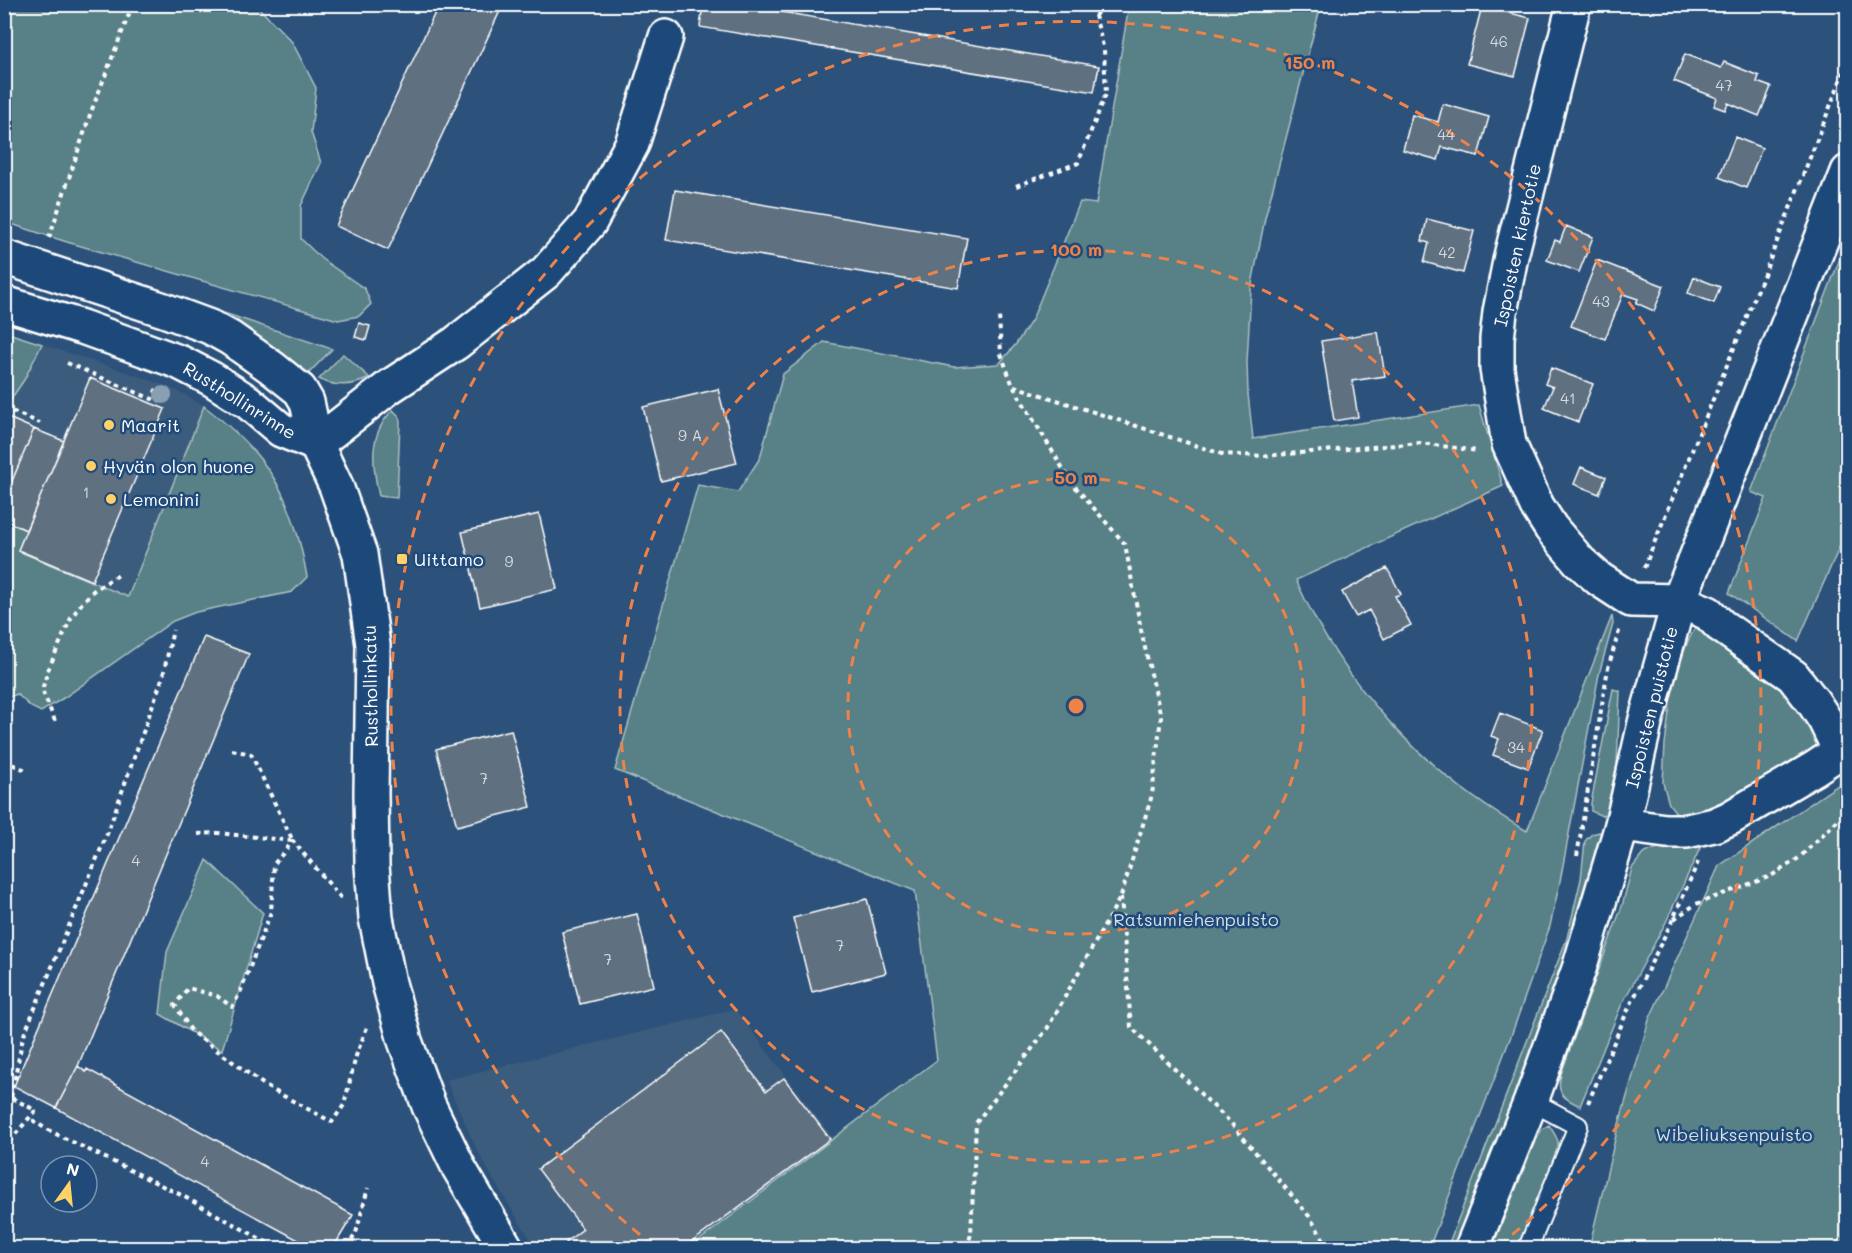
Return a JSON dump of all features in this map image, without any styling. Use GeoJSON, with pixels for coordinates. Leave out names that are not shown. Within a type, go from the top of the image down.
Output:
{"type":"FeatureCollection","features":[{"type":"Feature","properties":{"kind":"street","name":"Ispoisten kiertotie"},"geometry":{"type":"LineString","coordinates":[[1574,4],[1511,256],[1500,312],[1497,369],[1509,444],[1537,506],[1566,547],[1599,579],[1631,600],[1679,601],[1708,613],[1720,626],[1792,676],[1814,703],[1844,748],[1815,768],[1714,825],[1687,831],[1622,825]]}},
{"type":"Feature","properties":{"kind":"street"},"geometry":{"type":"LineString","coordinates":[[316,444],[389,387],[456,343],[546,272],[590,222],[632,144],[666,37]]}},
{"type":"Feature","properties":{"kind":"street","name":"Ispoisten puistotie"},"geometry":{"type":"LineString","coordinates":[[1472,1248],[1531,1101],[1579,969],[1622,825],[1646,719],[1679,601],[1848,172]]}},
{"type":"Feature","properties":{"kind":"street","name":"Rusthollinrinne"},"geometry":{"type":"LineString","coordinates":[[4,256],[164,310],[210,327],[230,338],[300,390],[307,402],[316,444]]}},
{"type":"Feature","properties":{"kind":"street","name":"Rusthollinrinne"},"geometry":{"type":"LineString","coordinates":[[4,303],[82,327],[179,362],[212,379],[248,402],[281,430],[316,444]]}},
{"type":"Feature","properties":{"kind":"street","name":"Rusthollinkatu"},"geometry":{"type":"LineString","coordinates":[[316,444],[336,486],[360,554],[373,645],[372,865],[376,918],[389,983],[405,1041],[429,1106],[459,1168],[506,1248]]}},
{"type":"Feature","properties":{"kind":"lane"},"geometry":{"type":"LineString","coordinates":[[1528,1248],[1578,1126],[1531,1101]]}},
{"type":"Feature","properties":{"kind":"path"},"geometry":{"type":"LineString","coordinates":[[46,249],[91,112],[133,4]]}},
{"type":"Feature","properties":{"kind":"path"},"geometry":{"type":"LineString","coordinates":[[1016,186],[1078,164],[1106,94],[1104,50],[1092,4]]}},
{"type":"Feature","properties":{"kind":"path"},"geometry":{"type":"LineString","coordinates":[[1095,16],[1103,4]]}},
{"type":"Feature","properties":{"kind":"path"},"geometry":{"type":"LineString","coordinates":[[1640,577],[1848,61]]}},
{"type":"Feature","properties":{"kind":"path"},"geometry":{"type":"LineString","coordinates":[[967,1248],[971,1234],[976,1123],[1047,1029],[1121,896],[1152,795],[1161,717],[1142,635],[1125,544],[1071,482],[1014,386],[1001,354],[999,315]]}},
{"type":"Feature","properties":{"kind":"path"},"geometry":{"type":"LineString","coordinates":[[67,363],[153,399],[155,393]]}},
{"type":"Feature","properties":{"kind":"path"},"geometry":{"type":"LineString","coordinates":[[1014,386],[1222,454],[1263,456],[1420,443],[1481,452],[1509,444]]}},
{"type":"Feature","properties":{"kind":"path"},"geometry":{"type":"LineString","coordinates":[[4,408],[40,423]]}},
{"type":"Feature","properties":{"kind":"path"},"geometry":{"type":"LineString","coordinates":[[55,721],[42,690],[48,670],[71,618],[93,591],[121,573]]}},
{"type":"Feature","properties":{"kind":"path"},"geometry":{"type":"LineString","coordinates":[[1576,860],[1608,668],[1621,624]]}},
{"type":"Feature","properties":{"kind":"path"},"geometry":{"type":"LineString","coordinates":[[11,1096],[23,1037],[107,834],[163,676],[173,630]]}},
{"type":"Feature","properties":{"kind":"path"},"geometry":{"type":"LineString","coordinates":[[232,750],[250,754],[292,842],[344,900]]}},
{"type":"Feature","properties":{"kind":"path"},"geometry":{"type":"LineString","coordinates":[[4,760],[26,770]]}},
{"type":"Feature","properties":{"kind":"path"},"geometry":{"type":"LineString","coordinates":[[1673,919],[1696,904],[1771,876],[1799,858],[1848,810]]}},
{"type":"Feature","properties":{"kind":"path"},"geometry":{"type":"LineString","coordinates":[[1578,1126],[1626,1014],[1673,919],[1714,825]]}},
{"type":"Feature","properties":{"kind":"path"},"geometry":{"type":"LineString","coordinates":[[198,834],[218,832],[292,842]]}},
{"type":"Feature","properties":{"kind":"path"},"geometry":{"type":"LineString","coordinates":[[292,842],[274,864],[271,912],[240,993],[232,1007],[217,996],[188,988],[175,1005],[192,1032],[267,1087],[332,1122],[344,1105],[356,1056],[368,1025]]}},
{"type":"Feature","properties":{"kind":"path"},"geometry":{"type":"LineString","coordinates":[[1121,896],[1131,1027],[1230,1122],[1309,1216],[1329,1248]]}},
{"type":"Feature","properties":{"kind":"path"},"geometry":{"type":"LineString","coordinates":[[4,1094],[35,1110]]}},
{"type":"Feature","properties":{"kind":"path"},"geometry":{"type":"LineString","coordinates":[[4,1148],[35,1110]]}},
{"type":"Feature","properties":{"kind":"path"},"geometry":{"type":"LineString","coordinates":[[35,1110],[34,1121],[46,1129],[181,1195],[277,1248]]}},
{"type":"Feature","properties":{"kind":"path"},"geometry":{"type":"LineString","coordinates":[[347,1248],[356,1233],[368,1188]]}},
{"type":"Feature","properties":{"kind":"shaded area"},"geometry":{"type":"Polygon","coordinates":[[[5,332],[150,380],[178,391],[204,406],[128,597],[5,545],[5,332]]]}},
{"type":"Feature","properties":{"kind":"shaded area"},"geometry":{"type":"Polygon","coordinates":[[[735,1009],[833,1138],[687,1248],[536,1248],[477,1150],[446,1080],[735,1009]]]}},
{"type":"Feature","properties":{"kind":"green space"},"geometry":{"type":"Polygon","coordinates":[[[5,4],[256,5],[292,42],[316,88],[311,132],[321,163],[301,206],[301,239],[323,260],[365,289],[371,304],[359,316],[338,320],[5,222],[5,4]]]}},
{"type":"Feature","properties":{"kind":"green space","name":"Ratsumiehenpuisto"},"geometry":{"type":"Polygon","coordinates":[[[1129,5],[1321,5],[1265,218],[1251,289],[1247,362],[1253,439],[1479,405],[1503,486],[1296,580],[1315,619],[1363,691],[1422,755],[1455,783],[1527,831],[1612,616],[1613,624],[1599,674],[1550,926],[1511,1036],[1429,1248],[689,1248],[937,1060],[915,891],[615,770],[698,485],[738,492],[760,458],[783,374],[824,342],[954,367],[999,364],[1032,320],[1080,202],[1096,204],[1129,5]]]}},
{"type":"Feature","properties":{"kind":"green space"},"geometry":{"type":"Polygon","coordinates":[[[1847,240],[1847,530],[1798,641],[1729,593],[1766,498],[1751,492],[1847,240]]]}},
{"type":"Feature","properties":{"kind":"green space"},"geometry":{"type":"Polygon","coordinates":[[[218,311],[332,349],[309,373],[250,331],[217,313],[218,311]]]}},
{"type":"Feature","properties":{"kind":"green space"},"geometry":{"type":"Polygon","coordinates":[[[5,332],[42,344],[24,380],[9,402],[5,400],[5,332]]]}},
{"type":"Feature","properties":{"kind":"green space"},"geometry":{"type":"Polygon","coordinates":[[[343,354],[370,378],[344,385],[332,384],[319,379],[343,354]]]}},
{"type":"Feature","properties":{"kind":"green space"},"geometry":{"type":"Polygon","coordinates":[[[204,406],[246,442],[275,480],[294,523],[307,577],[292,592],[196,612],[173,621],[41,712],[31,707],[17,694],[5,699],[4,520],[26,530],[18,551],[128,597],[204,406]]]}},
{"type":"Feature","properties":{"kind":"green space"},"geometry":{"type":"Polygon","coordinates":[[[393,410],[399,416],[400,421],[397,498],[379,496],[374,461],[379,429],[393,410]]]}},
{"type":"Feature","properties":{"kind":"green space"},"geometry":{"type":"Polygon","coordinates":[[[1700,619],[1759,662],[1804,710],[1818,744],[1721,812],[1689,819],[1677,814],[1669,804],[1663,783],[1665,744],[1673,681],[1688,641],[1700,619]]]}},
{"type":"Feature","properties":{"kind":"green space"},"geometry":{"type":"Polygon","coordinates":[[[1613,689],[1620,691],[1617,765],[1606,814],[1602,816],[1591,811],[1591,803],[1613,689]]]}},
{"type":"Feature","properties":{"kind":"green space","name":"Wibeliuksenpuisto"},"geometry":{"type":"Polygon","coordinates":[[[1847,779],[1847,1248],[1589,1248],[1617,1131],[1649,1020],[1719,866],[1847,779]]]}},
{"type":"Feature","properties":{"kind":"green space"},"geometry":{"type":"Polygon","coordinates":[[[1599,832],[1602,835],[1582,914],[1550,1006],[1493,1157],[1455,1248],[1447,1248],[1567,938],[1581,879],[1585,841],[1592,834],[1599,832]]]}},
{"type":"Feature","properties":{"kind":"green space"},"geometry":{"type":"Polygon","coordinates":[[[1701,846],[1666,922],[1621,1006],[1580,1106],[1565,1098],[1560,1091],[1561,1074],[1622,906],[1632,868],[1643,854],[1659,847],[1701,846]]]}},
{"type":"Feature","properties":{"kind":"green space"},"geometry":{"type":"Polygon","coordinates":[[[207,860],[263,913],[222,1050],[160,1014],[167,952],[207,860]]]}},
{"type":"Feature","properties":{"kind":"green space"},"geometry":{"type":"Polygon","coordinates":[[[1549,1125],[1558,1142],[1557,1151],[1535,1211],[1517,1248],[1492,1248],[1536,1139],[1542,1129],[1549,1125]]]}},
{"type":"Feature","properties":{"kind":"building"},"geometry":{"type":"Polygon","coordinates":[[[439,4],[486,4],[500,11],[388,250],[336,226],[439,4]]]}},
{"type":"Feature","properties":{"kind":"building"},"geometry":{"type":"Polygon","coordinates":[[[703,4],[734,4],[1099,66],[1094,92],[700,27],[703,4]]]}},
{"type":"Feature","properties":{"kind":"building"},"geometry":{"type":"Polygon","coordinates":[[[1482,6],[1530,18],[1515,76],[1467,64],[1482,6]]]}},
{"type":"Feature","properties":{"kind":"building"},"geometry":{"type":"Polygon","coordinates":[[[1685,54],[1721,68],[1724,62],[1759,76],[1757,82],[1771,87],[1759,116],[1728,103],[1725,110],[1714,106],[1717,98],[1674,81],[1685,54]]]}},
{"type":"Feature","properties":{"kind":"building"},"geometry":{"type":"Polygon","coordinates":[[[1443,104],[1489,117],[1478,156],[1442,147],[1438,160],[1403,150],[1412,115],[1438,122],[1443,104]]]}},
{"type":"Feature","properties":{"kind":"building"},"geometry":{"type":"Polygon","coordinates":[[[1735,137],[1762,148],[1746,188],[1719,177],[1735,137]]]}},
{"type":"Feature","properties":{"kind":"building"},"geometry":{"type":"Polygon","coordinates":[[[675,190],[967,238],[958,288],[666,240],[675,190]]]}},
{"type":"Feature","properties":{"kind":"building"},"geometry":{"type":"Polygon","coordinates":[[[1427,219],[1474,231],[1463,273],[1424,262],[1429,243],[1422,241],[1427,219]]]}},
{"type":"Feature","properties":{"kind":"building"},"geometry":{"type":"Polygon","coordinates":[[[1566,226],[1593,237],[1579,272],[1547,260],[1555,240],[1560,242],[1566,226]]]}},
{"type":"Feature","properties":{"kind":"building"},"geometry":{"type":"Polygon","coordinates":[[[1597,260],[1664,286],[1654,311],[1636,303],[1638,299],[1623,294],[1605,339],[1571,326],[1597,260]]]}},
{"type":"Feature","properties":{"kind":"building"},"geometry":{"type":"Polygon","coordinates":[[[1694,277],[1720,287],[1714,303],[1688,293],[1694,277]]]}},
{"type":"Feature","properties":{"kind":"building"},"geometry":{"type":"Polygon","coordinates":[[[359,323],[370,326],[366,340],[355,337],[359,323]]]}},
{"type":"Feature","properties":{"kind":"building"},"geometry":{"type":"Polygon","coordinates":[[[1378,332],[1385,376],[1352,381],[1358,417],[1334,421],[1321,341],[1378,332]]]}},
{"type":"Feature","properties":{"kind":"building"},"geometry":{"type":"Polygon","coordinates":[[[1551,368],[1593,384],[1578,422],[1544,408],[1553,387],[1545,384],[1551,368]]]}},
{"type":"Feature","properties":{"kind":"building"},"geometry":{"type":"Polygon","coordinates":[[[90,378],[165,409],[92,581],[18,550],[90,378]]]}},
{"type":"Feature","properties":{"kind":"building"},"geometry":{"type":"Polygon","coordinates":[[[718,389],[737,463],[661,481],[643,407],[718,389]]]}},
{"type":"Feature","properties":{"kind":"building"},"geometry":{"type":"Polygon","coordinates":[[[4,416],[34,429],[4,500],[4,416]]]}},
{"type":"Feature","properties":{"kind":"building"},"geometry":{"type":"Polygon","coordinates":[[[34,429],[64,441],[26,530],[4,520],[4,500],[34,429]]]}},
{"type":"Feature","properties":{"kind":"building"},"geometry":{"type":"Polygon","coordinates":[[[1581,467],[1606,477],[1599,494],[1574,484],[1581,467]]]}},
{"type":"Feature","properties":{"kind":"building"},"geometry":{"type":"Polygon","coordinates":[[[539,514],[557,589],[480,607],[462,532],[539,514]]]}},
{"type":"Feature","properties":{"kind":"building"},"geometry":{"type":"Polygon","coordinates":[[[1387,568],[1401,594],[1395,596],[1411,625],[1384,639],[1369,610],[1356,617],[1342,592],[1387,568]]]}},
{"type":"Feature","properties":{"kind":"building"},"geometry":{"type":"Polygon","coordinates":[[[204,637],[249,654],[78,1066],[56,1108],[14,1086],[204,637]]]}},
{"type":"Feature","properties":{"kind":"building"},"geometry":{"type":"Polygon","coordinates":[[[1500,713],[1543,730],[1528,768],[1493,755],[1499,739],[1491,736],[1500,713]]]}},
{"type":"Feature","properties":{"kind":"building"},"geometry":{"type":"Polygon","coordinates":[[[511,730],[531,807],[457,826],[436,749],[511,730]]]}},
{"type":"Feature","properties":{"kind":"building"},"geometry":{"type":"Polygon","coordinates":[[[867,899],[886,973],[812,992],[793,918],[867,899]]]}},
{"type":"Feature","properties":{"kind":"building"},"geometry":{"type":"Polygon","coordinates":[[[637,914],[654,986],[580,1004],[562,932],[637,914]]]}},
{"type":"Feature","properties":{"kind":"building"},"geometry":{"type":"Polygon","coordinates":[[[721,1032],[766,1091],[784,1078],[830,1139],[684,1248],[571,1248],[566,1242],[583,1229],[538,1169],[721,1032]]]}},
{"type":"Feature","properties":{"kind":"building"},"geometry":{"type":"Polygon","coordinates":[[[78,1066],[353,1215],[333,1248],[313,1248],[56,1108],[78,1066]]]}},
{"type":"Feature","properties":{"kind":"place","name":"Maarit"},"geometry":{"type":"Point","coordinates":[109,425]}},
{"type":"Feature","properties":{"kind":"place","name":"Hyvän olon huone"},"geometry":{"type":"Point","coordinates":[91,466]}},
{"type":"Feature","properties":{"kind":"place","name":"Lemonini"},"geometry":{"type":"Point","coordinates":[111,499]}},
{"type":"Feature","properties":{"kind":"place","name":"Uittamo"},"geometry":{"type":"Point","coordinates":[402,559]}}]}
